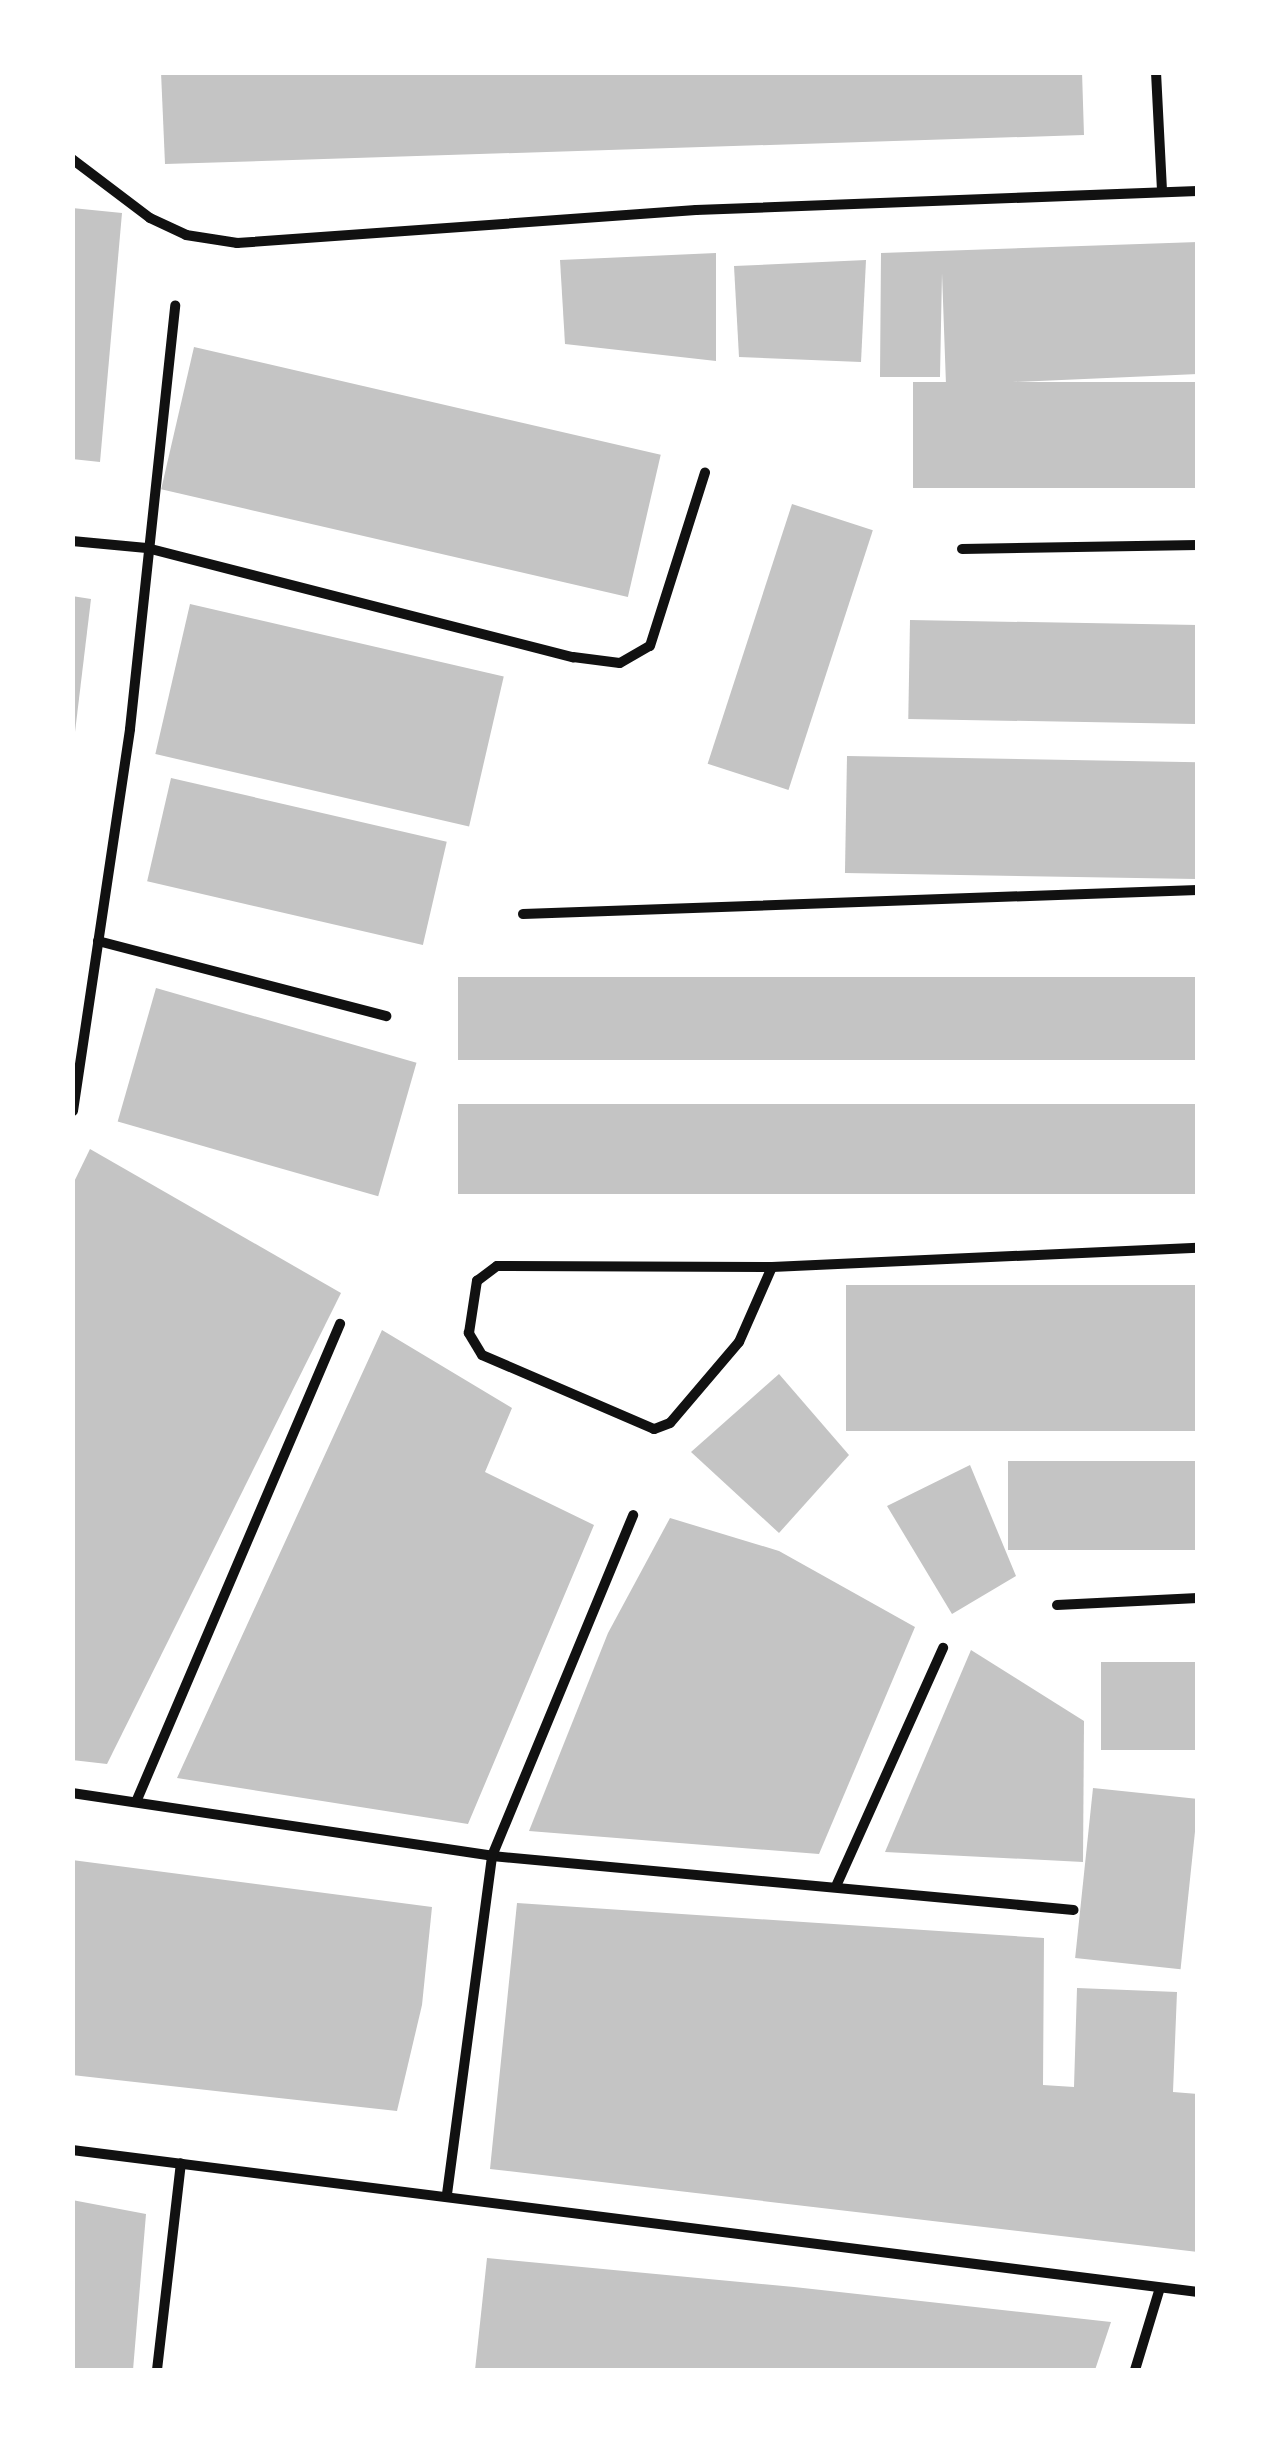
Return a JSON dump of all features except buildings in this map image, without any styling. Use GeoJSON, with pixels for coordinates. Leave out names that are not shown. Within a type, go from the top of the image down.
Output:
{"type":"FeatureCollection","features":[{"type":"Feature","properties":{"kind":"street"},"geometry":{"type":"LineString","coordinates":[[1156,72],[1162,192]]}},
{"type":"Feature","properties":{"kind":"street"},"geometry":{"type":"LineString","coordinates":[[72,159],[150,218],[186,236],[237,243],[696,210],[1198,191]]}},
{"type":"Feature","properties":{"kind":"street"},"geometry":{"type":"LineString","coordinates":[[72,1112],[130,730],[175,305]]}},
{"type":"Feature","properties":{"kind":"street"},"geometry":{"type":"LineString","coordinates":[[72,542],[148,548],[573,657],[620,664],[650,646],[705,473]]}},
{"type":"Feature","properties":{"kind":"street"},"geometry":{"type":"LineString","coordinates":[[962,549],[1198,546]]}},
{"type":"Feature","properties":{"kind":"street"},"geometry":{"type":"LineString","coordinates":[[523,914],[1198,890]]}},
{"type":"Feature","properties":{"kind":"street"},"geometry":{"type":"LineString","coordinates":[[98,941],[386,1016]]}},
{"type":"Feature","properties":{"kind":"street"},"geometry":{"type":"LineString","coordinates":[[772,1267],[739,1342],[670,1422],[654,1429],[482,1355],[469,1333],[477,1281],[497,1266],[772,1267],[1198,1248]]}},
{"type":"Feature","properties":{"kind":"street"},"geometry":{"type":"LineString","coordinates":[[136,1802],[340,1324]]}},
{"type":"Feature","properties":{"kind":"street"},"geometry":{"type":"LineString","coordinates":[[447,2194],[492,1856],[633,1515]]}},
{"type":"Feature","properties":{"kind":"street"},"geometry":{"type":"LineString","coordinates":[[1057,1606],[1198,1598]]}},
{"type":"Feature","properties":{"kind":"street"},"geometry":{"type":"LineString","coordinates":[[837,1884],[943,1648]]}},
{"type":"Feature","properties":{"kind":"street"},"geometry":{"type":"LineString","coordinates":[[72,1793],[492,1856],[837,1884],[1074,1910]]}},
{"type":"Feature","properties":{"kind":"street"},"geometry":{"type":"LineString","coordinates":[[72,2150],[447,2194],[1159,2291],[1198,2292]]}},
{"type":"Feature","properties":{"kind":"street"},"geometry":{"type":"LineString","coordinates":[[158,2370],[181,2163]]}},
{"type":"Feature","properties":{"kind":"street"},"geometry":{"type":"LineString","coordinates":[[1135,2370],[1159,2291]]}}]}
